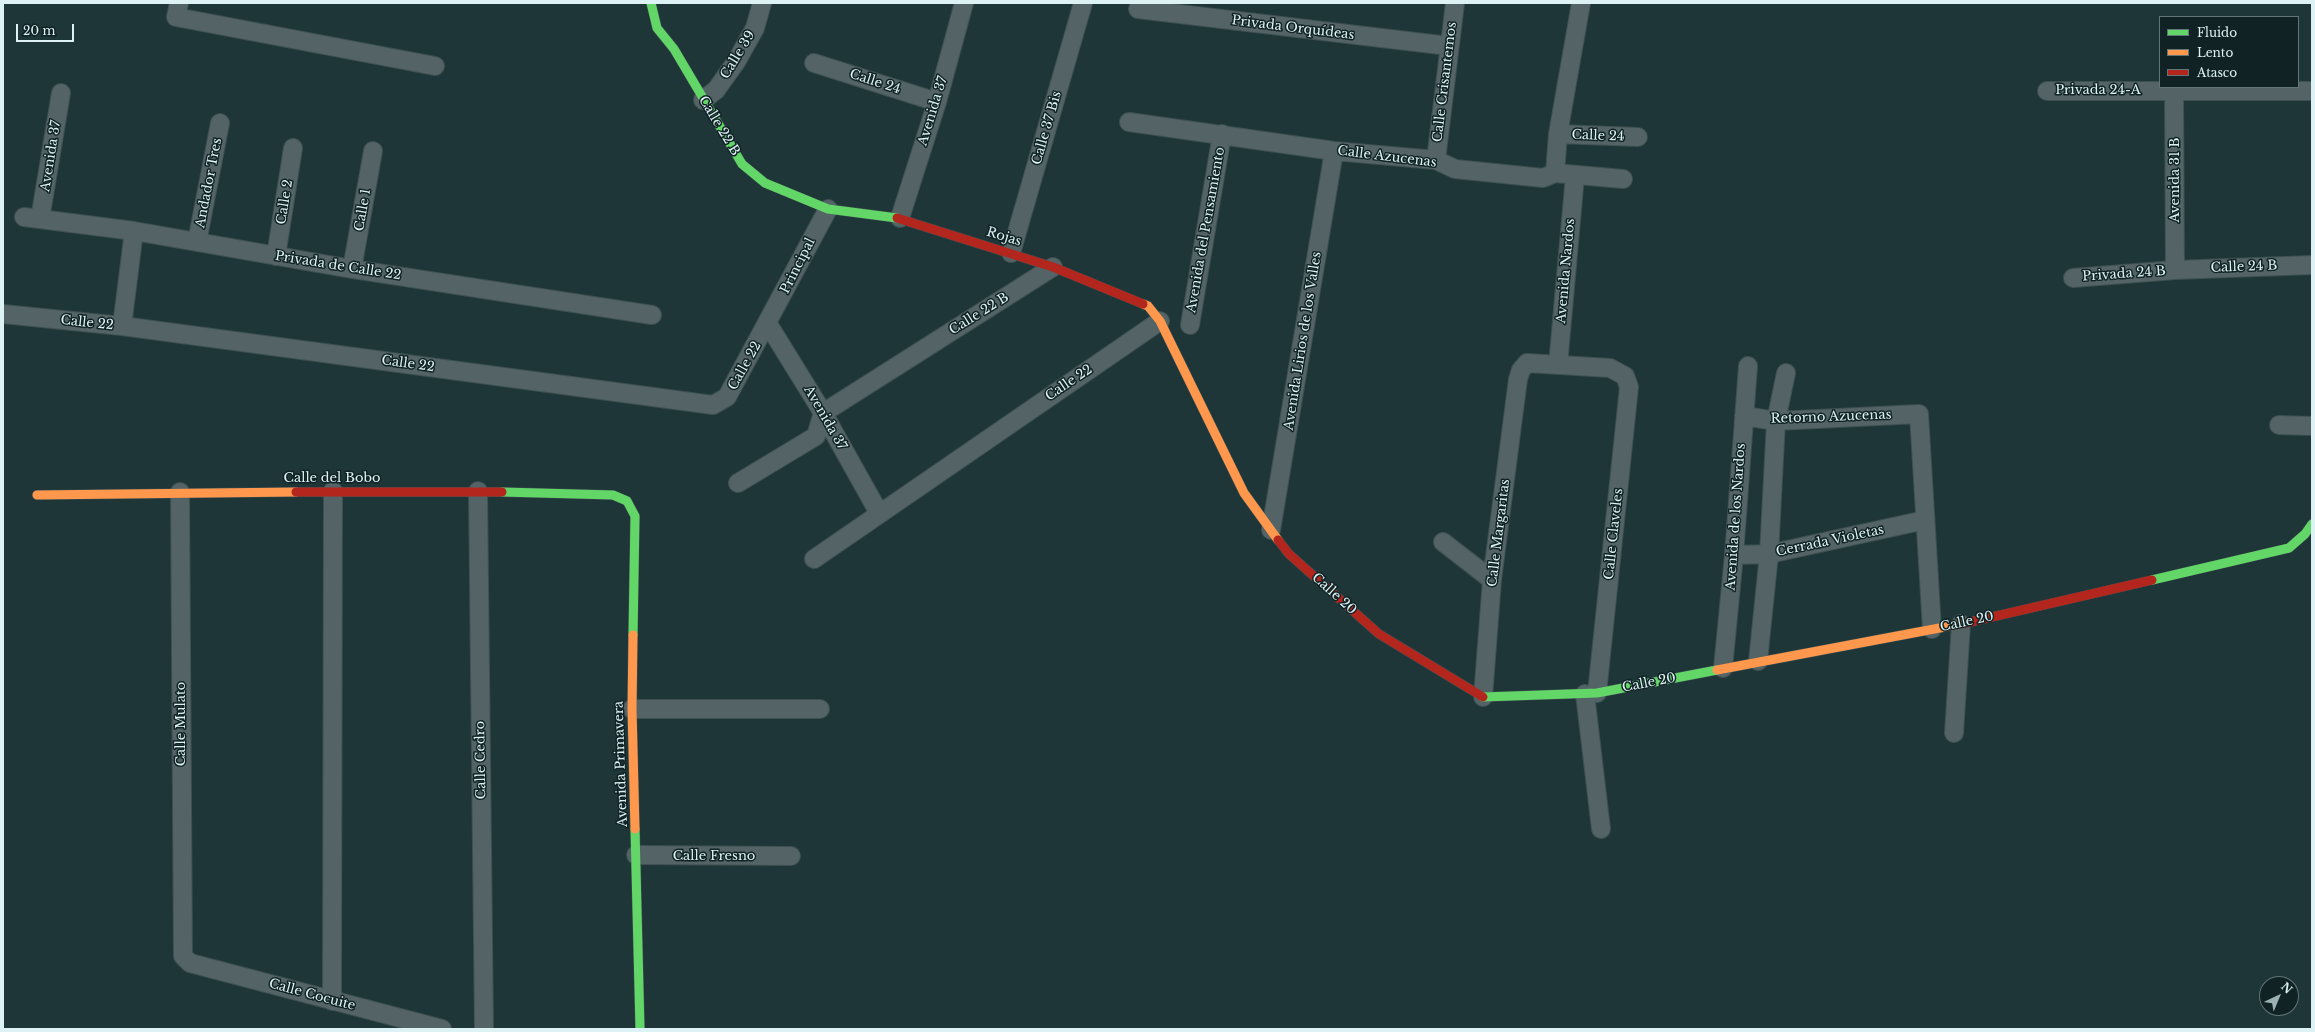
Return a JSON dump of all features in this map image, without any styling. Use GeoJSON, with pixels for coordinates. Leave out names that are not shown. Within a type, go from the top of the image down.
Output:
{"type":"FeatureCollection","features":[{"type":"Feature","properties":{"kind":"street"},"geometry":{"type":"LineString","coordinates":[[179,3],[176,17],[435,66]]}},
{"type":"Feature","properties":{"kind":"street","name":"Calle 22 B"},"geometry":{"type":"LineString","coordinates":[[651,3],[657,28],[674,49],[742,164],[765,184],[828,209]]}},
{"type":"Feature","properties":{"kind":"street","name":"Calle 39"},"geometry":{"type":"LineString","coordinates":[[703,100],[716,90],[736,62],[755,28],[762,3]]}},
{"type":"Feature","properties":{"kind":"street","name":"Avenida 37"},"geometry":{"type":"LineString","coordinates":[[900,218],[937,102],[964,3]]}},
{"type":"Feature","properties":{"kind":"street","name":"Calle 37 Bis"},"geometry":{"type":"LineString","coordinates":[[1011,253],[1084,3]]}},
{"type":"Feature","properties":{"kind":"street","name":"Calle Crisantemos"},"geometry":{"type":"LineString","coordinates":[[1436,160],[1455,3]]}},
{"type":"Feature","properties":{"kind":"street"},"geometry":{"type":"LineString","coordinates":[[1555,174],[1558,134],[1581,3]]}},
{"type":"Feature","properties":{"kind":"street","name":"Privada Orquídeas"},"geometry":{"type":"LineString","coordinates":[[1138,9],[1449,46]]}},
{"type":"Feature","properties":{"kind":"street","name":"Calle 24"},"geometry":{"type":"LineString","coordinates":[[814,63],[937,102]]}},
{"type":"Feature","properties":{"kind":"street","name":"Privada 24-A"},"geometry":{"type":"LineString","coordinates":[[2047,90],[2312,91]]}},
{"type":"Feature","properties":{"kind":"street","name":"Avenida 31 B"},"geometry":{"type":"LineString","coordinates":[[2174,90],[2175,270]]}},
{"type":"Feature","properties":{"kind":"street","name":"Avenida 37"},"geometry":{"type":"LineString","coordinates":[[32,218],[61,93]]}},
{"type":"Feature","properties":{"kind":"street","name":"Calle Azucenas"},"geometry":{"type":"LineString","coordinates":[[1129,122],[1334,151],[1436,160],[1455,169],[1543,178],[1555,174],[1623,179]]}},
{"type":"Feature","properties":{"kind":"street","name":"Andador Tres"},"geometry":{"type":"LineString","coordinates":[[197,242],[220,123]]}},
{"type":"Feature","properties":{"kind":"street","name":"Avenida del Pensamiento"},"geometry":{"type":"LineString","coordinates":[[1190,325],[1222,134]]}},
{"type":"Feature","properties":{"kind":"street","name":"Calle 24"},"geometry":{"type":"LineString","coordinates":[[1558,134],[1638,137]]}},
{"type":"Feature","properties":{"kind":"street","name":"Calle 2"},"geometry":{"type":"LineString","coordinates":[[276,256],[293,148]]}},
{"type":"Feature","properties":{"kind":"street","name":"Calle 1"},"geometry":{"type":"LineString","coordinates":[[352,269],[373,151]]}},
{"type":"Feature","properties":{"kind":"street","name":"Avenida Lirios de los Valles"},"geometry":{"type":"LineString","coordinates":[[1271,530],[1334,151]]}},
{"type":"Feature","properties":{"kind":"street","name":"Avenida Nardos"},"geometry":{"type":"LineString","coordinates":[[1558,366],[1574,176]]}},
{"type":"Feature","properties":{"kind":"street","name":"Rojas"},"geometry":{"type":"LineString","coordinates":[[828,209],[900,218],[1054,267],[1148,306],[1160,321]]}},
{"type":"Feature","properties":{"kind":"street","name":"Principal"},"geometry":{"type":"LineString","coordinates":[[768,324],[828,209]]}},
{"type":"Feature","properties":{"kind":"street","name":"Privada de Calle 22"},"geometry":{"type":"LineString","coordinates":[[32,218],[134,231],[352,269],[652,315]]}},
{"type":"Feature","properties":{"kind":"street"},"geometry":{"type":"LineString","coordinates":[[122,326],[134,231]]}},
{"type":"Feature","properties":{"kind":"street","name":"Calle 24 B"},"geometry":{"type":"LineString","coordinates":[[2175,270],[2312,265]]}},
{"type":"Feature","properties":{"kind":"street","name":"Calle 22 B"},"geometry":{"type":"LineString","coordinates":[[823,413],[1054,267]]}},
{"type":"Feature","properties":{"kind":"street","name":"Privada 24 B"},"geometry":{"type":"LineString","coordinates":[[2073,278],[2175,270]]}},
{"type":"Feature","properties":{"kind":"street","name":"Calle 22"},"geometry":{"type":"LineString","coordinates":[[3,314],[122,326],[713,406],[727,397],[768,324]]}},
{"type":"Feature","properties":{"kind":"street","name":"Calle 20"},"geometry":{"type":"LineString","coordinates":[[1160,321],[1244,493],[1289,554],[1379,634],[1483,697],[1591,693],[1961,624],[2289,548],[2310,533]]}},
{"type":"Feature","properties":{"kind":"street","name":"Calle 22"},"geometry":{"type":"LineString","coordinates":[[879,513],[1160,321]]}},
{"type":"Feature","properties":{"kind":"street","name":"Avenida 37"},"geometry":{"type":"LineString","coordinates":[[768,324],[823,413],[879,513]]}},
{"type":"Feature","properties":{"kind":"street","name":"Calle Margaritas"},"geometry":{"type":"LineString","coordinates":[[1483,697],[1492,580],[1521,370],[1527,363],[1558,366]]}},
{"type":"Feature","properties":{"kind":"street","name":"Calle Claveles"},"geometry":{"type":"LineString","coordinates":[[1558,366],[1610,368],[1625,376],[1629,387],[1591,693],[1602,828]]}},
{"type":"Feature","properties":{"kind":"street","name":"Avenida de los Nardos"},"geometry":{"type":"LineString","coordinates":[[1723,668],[1734,555],[1748,366]]}},
{"type":"Feature","properties":{"kind":"street"},"geometry":{"type":"LineString","coordinates":[[1758,661],[1769,554],[1776,421],[1786,373]]}},
{"type":"Feature","properties":{"kind":"street"},"geometry":{"type":"LineString","coordinates":[[738,483],[816,436],[823,413]]}},
{"type":"Feature","properties":{"kind":"street","name":"Retorno Azucenas"},"geometry":{"type":"LineString","coordinates":[[1744,416],[1776,421],[1919,414],[1925,520]]}},
{"type":"Feature","properties":{"kind":"street"},"geometry":{"type":"LineString","coordinates":[[2279,426],[2312,426]]}},
{"type":"Feature","properties":{"kind":"street"},"geometry":{"type":"LineString","coordinates":[[332,1001],[333,491]]}},
{"type":"Feature","properties":{"kind":"street","name":"Calle del Bobo"},"geometry":{"type":"LineString","coordinates":[[37,495],[180,492],[478,491],[613,496],[627,501]]}},
{"type":"Feature","properties":{"kind":"street","name":"Calle Cedro"},"geometry":{"type":"LineString","coordinates":[[478,491],[484,1029]]}},
{"type":"Feature","properties":{"kind":"street","name":"Calle Mulato"},"geometry":{"type":"LineString","coordinates":[[180,492],[184,956]]}},
{"type":"Feature","properties":{"kind":"street","name":"Avenida Primavera"},"geometry":{"type":"LineString","coordinates":[[627,501],[635,516],[632,709],[640,1029]]}},
{"type":"Feature","properties":{"kind":"street"},"geometry":{"type":"LineString","coordinates":[[814,559],[879,513]]}},
{"type":"Feature","properties":{"kind":"street"},"geometry":{"type":"LineString","coordinates":[[1925,520],[1932,629]]}},
{"type":"Feature","properties":{"kind":"street","name":"Cerrada Violetas"},"geometry":{"type":"LineString","coordinates":[[1734,555],[1769,554],[1925,520]]}},
{"type":"Feature","properties":{"kind":"street"},"geometry":{"type":"LineString","coordinates":[[1443,542],[1492,580]]}},
{"type":"Feature","properties":{"kind":"street"},"geometry":{"type":"LineString","coordinates":[[1954,733],[1961,624]]}},
{"type":"Feature","properties":{"kind":"street"},"geometry":{"type":"LineString","coordinates":[[632,709],[820,708]]}},
{"type":"Feature","properties":{"kind":"street","name":"Calle Fresno"},"geometry":{"type":"LineString","coordinates":[[636,855],[791,856]]}},
{"type":"Feature","properties":{"kind":"street","name":"Calle Cocuite"},"geometry":{"type":"LineString","coordinates":[[184,956],[190,963],[442,1029]]}},
{"type":"Feature","properties":{"kind":"traffic: fast"},"geometry":{"type":"LineString","coordinates":[[651,3],[657,28],[674,49],[742,164],[765,183],[828,209],[897,218]]}},
{"type":"Feature","properties":{"kind":"traffic: fast"},"geometry":{"type":"LineString","coordinates":[[502,492],[613,495],[627,501],[635,516],[633,635]]}},
{"type":"Feature","properties":{"kind":"traffic: fast"},"geometry":{"type":"LineString","coordinates":[[2152,580],[2289,548],[2305,534],[2312,524]]}},
{"type":"Feature","properties":{"kind":"traffic: fast"},"geometry":{"type":"LineString","coordinates":[[1483,697],[1597,693],[1717,670]]}},
{"type":"Feature","properties":{"kind":"traffic: fast"},"geometry":{"type":"LineString","coordinates":[[635,829],[640,1029]]}},
{"type":"Feature","properties":{"kind":"traffic: slow"},"geometry":{"type":"LineString","coordinates":[[1143,304],[1148,306],[1160,321],[1244,493],[1278,540]]}},
{"type":"Feature","properties":{"kind":"traffic: slow"},"geometry":{"type":"LineString","coordinates":[[37,495],[296,492]]}},
{"type":"Feature","properties":{"kind":"traffic: slow"},"geometry":{"type":"LineString","coordinates":[[1717,670],[1966,623]]}},
{"type":"Feature","properties":{"kind":"traffic: slow"},"geometry":{"type":"LineString","coordinates":[[633,635],[632,709],[635,829]]}},
{"type":"Feature","properties":{"kind":"traffic: jam"},"geometry":{"type":"LineString","coordinates":[[897,218],[1053,267],[1143,304]]}},
{"type":"Feature","properties":{"kind":"traffic: jam"},"geometry":{"type":"LineString","coordinates":[[296,492],[502,492]]}},
{"type":"Feature","properties":{"kind":"traffic: jam"},"geometry":{"type":"LineString","coordinates":[[1278,540],[1289,554],[1379,634],[1483,697]]}},
{"type":"Feature","properties":{"kind":"traffic: jam"},"geometry":{"type":"LineString","coordinates":[[1966,623],[2152,580]]}}]}
